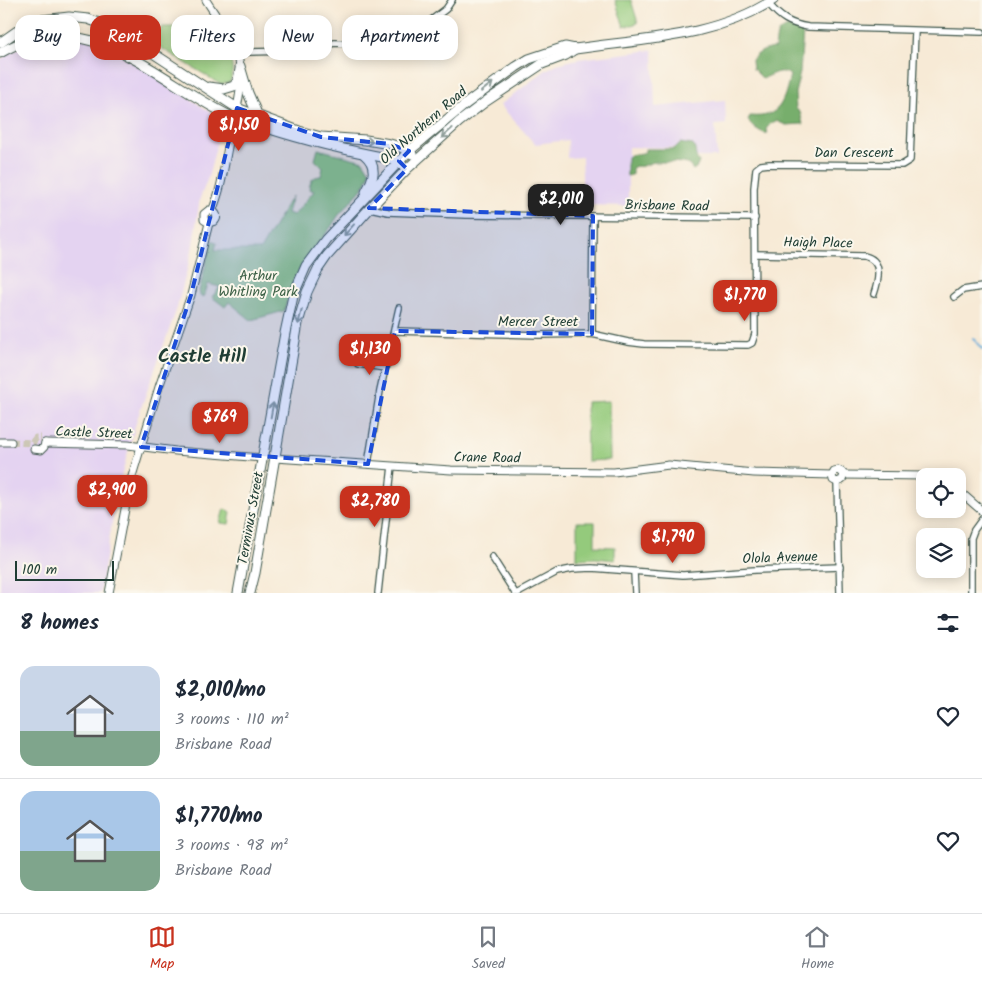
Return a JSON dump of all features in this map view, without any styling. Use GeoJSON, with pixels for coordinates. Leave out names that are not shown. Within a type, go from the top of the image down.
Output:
{"type":"FeatureCollection","features":[{"type":"Feature","properties":{"kind":"main road","name":"Old Northern Road"},"geometry":{"type":"LineString","coordinates":[[290,312],[293,296],[306,266],[326,239],[409,151],[467,103],[516,67],[529,59],[564,47],[575,49],[662,38],[700,30],[736,19],[771,2]]}},
{"type":"Feature","properties":{"kind":"main road"},"geometry":{"type":"LineString","coordinates":[[0,43],[20,29],[42,20],[70,17],[88,18],[116,29],[237,108],[321,137],[366,140],[390,144],[409,151],[417,160]]}},
{"type":"Feature","properties":{"kind":"main road"},"geometry":{"type":"LineString","coordinates":[[0,53],[15,42]]}},
{"type":"Feature","properties":{"kind":"main road","name":"Old Northern Road"},"geometry":{"type":"LineString","coordinates":[[304,300],[318,269],[332,250],[407,169],[459,122],[492,98],[542,64],[566,55],[575,49]]}},
{"type":"Feature","properties":{"kind":"main road"},"geometry":{"type":"LineString","coordinates":[[146,60],[211,105],[234,118],[337,149],[399,161],[407,169]]}},
{"type":"Feature","properties":{"kind":"main road"},"geometry":{"type":"LineString","coordinates":[[204,86],[224,89],[234,86],[238,80],[240,66]]}},
{"type":"Feature","properties":{"kind":"main road"},"geometry":{"type":"LineString","coordinates":[[240,66],[250,99],[258,116]]}},
{"type":"Feature","properties":{"kind":"main road"},"geometry":{"type":"LineString","coordinates":[[364,154],[372,163],[374,170],[371,183],[360,204],[370,208]]}},
{"type":"Feature","properties":{"kind":"main road","name":"Terminus Street"},"geometry":{"type":"LineString","coordinates":[[250,593],[296,335],[304,300]]}},
{"type":"Feature","properties":{"kind":"main road","name":"Terminus Street"},"geometry":{"type":"LineString","coordinates":[[238,593],[290,312]]}},
{"type":"Feature","properties":{"kind":"main road"},"geometry":{"type":"LineString","coordinates":[[285,333],[296,335]]}},
{"type":"Feature","properties":{"kind":"main road","name":"Crane Road"},"geometry":{"type":"LineString","coordinates":[[263,458],[275,458]]}},
{"type":"Feature","properties":{"kind":"street"},"geometry":{"type":"LineString","coordinates":[[206,0],[215,15]]}},
{"type":"Feature","properties":{"kind":"street"},"geometry":{"type":"LineString","coordinates":[[254,52],[294,51],[335,43],[377,44],[404,41],[446,9],[452,0]]}},
{"type":"Feature","properties":{"kind":"street"},"geometry":{"type":"LineString","coordinates":[[771,2],[778,16],[796,25],[808,27],[982,32]]}},
{"type":"Feature","properties":{"kind":"street","name":"Dan Crescent"},"geometry":{"type":"LineString","coordinates":[[755,218],[754,176],[758,167],[769,164],[902,165],[910,160],[915,31]]}},
{"type":"Feature","properties":{"kind":"street"},"geometry":{"type":"LineString","coordinates":[[109,593],[124,512],[141,447],[159,387],[191,295],[209,223],[216,220],[216,215],[212,210],[222,181],[237,108],[240,88],[239,60]]}},
{"type":"Feature","properties":{"kind":"street","name":"Brisbane Road"},"geometry":{"type":"LineString","coordinates":[[370,208],[388,212],[755,218]]}},
{"type":"Feature","properties":{"kind":"street","name":"Mercer Street"},"geometry":{"type":"LineString","coordinates":[[395,331],[539,335],[592,334],[593,216]]}},
{"type":"Feature","properties":{"kind":"street"},"geometry":{"type":"LineString","coordinates":[[592,334],[644,344],[748,345],[752,343],[755,334],[755,218]]}},
{"type":"Feature","properties":{"kind":"street","name":"Haigh Place"},"geometry":{"type":"LineString","coordinates":[[755,254],[870,257],[877,266],[878,273],[874,294]]}},
{"type":"Feature","properties":{"kind":"street"},"geometry":{"type":"LineString","coordinates":[[954,297],[963,290],[982,287]]}},
{"type":"Feature","properties":{"kind":"street"},"geometry":{"type":"LineString","coordinates":[[368,464],[385,368],[399,308]]}},
{"type":"Feature","properties":{"kind":"street"},"geometry":{"type":"LineString","coordinates":[[358,364],[385,368]]}},
{"type":"Feature","properties":{"kind":"street","name":"Castle Street"},"geometry":{"type":"LineString","coordinates":[[34,448],[41,450],[44,447],[43,440],[141,447]]}},
{"type":"Feature","properties":{"kind":"street"},"geometry":{"type":"LineString","coordinates":[[0,442],[11,442]]}},
{"type":"Feature","properties":{"kind":"street","name":"Crane Road"},"geometry":{"type":"LineString","coordinates":[[141,447],[176,452],[263,458]]}},
{"type":"Feature","properties":{"kind":"street","name":"Crane Road"},"geometry":{"type":"LineString","coordinates":[[275,458],[451,470],[601,472],[628,471],[669,465],[754,473],[832,475]]}},
{"type":"Feature","properties":{"kind":"street"},"geometry":{"type":"LineString","coordinates":[[378,593],[392,466]]}},
{"type":"Feature","properties":{"kind":"street"},"geometry":{"type":"LineString","coordinates":[[838,482],[833,480],[832,475],[834,471],[838,470],[844,475],[916,476]]}},
{"type":"Feature","properties":{"kind":"street"},"geometry":{"type":"LineString","coordinates":[[838,482],[842,480],[844,475]]}},
{"type":"Feature","properties":{"kind":"street"},"geometry":{"type":"LineString","coordinates":[[838,482],[840,593]]}},
{"type":"Feature","properties":{"kind":"street"},"geometry":{"type":"LineString","coordinates":[[966,497],[982,510]]}},
{"type":"Feature","properties":{"kind":"street"},"geometry":{"type":"LineString","coordinates":[[972,593],[971,538],[982,519]]}},
{"type":"Feature","properties":{"kind":"street"},"geometry":{"type":"LineString","coordinates":[[492,557],[516,593]]}},
{"type":"Feature","properties":{"kind":"street","name":"Olola Avenue"},"geometry":{"type":"LineString","coordinates":[[516,593],[557,572],[592,568],[683,575],[840,567]]}},
{"type":"Feature","properties":{"kind":"street"},"geometry":{"type":"LineString","coordinates":[[634,572],[635,593]]}},
{"type":"Feature","properties":{"kind":"highlighted area"},"geometry":{"type":"Polygon","coordinates":[[[237,108],[321,137],[390,144],[409,151],[399,161],[407,169],[369,208],[593,216],[592,334],[395,331],[368,464],[141,447],[191,295],[237,108]]]}},
{"type":"Feature","properties":{"kind":"shaded area"},"geometry":{"type":"Polygon","coordinates":[[[80,34],[90,36],[90,60],[133,60],[219,118],[221,127],[208,178],[200,198],[192,251],[177,308],[137,419],[118,488],[100,593],[0,593],[0,61],[10,51],[15,49],[15,60],[80,60],[80,34]]]}},
{"type":"Feature","properties":{"kind":"shaded area"},"geometry":{"type":"Polygon","coordinates":[[[653,50],[655,107],[725,100],[726,124],[715,125],[717,157],[693,157],[692,148],[628,147],[628,206],[582,205],[582,157],[567,158],[568,140],[535,144],[500,105],[546,70],[557,64],[578,59],[653,50]]]}},
{"type":"Feature","properties":{"kind":"green space"},"geometry":{"type":"Polygon","coordinates":[[[615,0],[631,0],[638,23],[624,27],[615,0]]]}},
{"type":"Feature","properties":{"kind":"green space"},"geometry":{"type":"Polygon","coordinates":[[[162,27],[171,27],[171,54],[161,48],[162,27]]]}},
{"type":"Feature","properties":{"kind":"green space"},"geometry":{"type":"Polygon","coordinates":[[[788,27],[803,32],[800,73],[795,93],[796,109],[800,112],[803,124],[786,125],[776,121],[771,123],[766,129],[767,134],[761,132],[748,120],[750,116],[760,116],[775,111],[783,100],[790,75],[780,72],[763,79],[753,69],[752,60],[762,51],[775,48],[779,32],[788,27]]]}},
{"type":"Feature","properties":{"kind":"green space"},"geometry":{"type":"Polygon","coordinates":[[[181,60],[231,60],[232,74],[230,82],[220,84],[181,60]]]}},
{"type":"Feature","properties":{"kind":"green space"},"geometry":{"type":"Polygon","coordinates":[[[680,143],[693,145],[694,147],[699,162],[693,170],[685,163],[655,162],[632,168],[632,175],[627,176],[627,157],[645,152],[645,149],[674,149],[680,143]]]}},
{"type":"Feature","properties":{"kind":"green space","name":"Arthur Whitling Park"},"geometry":{"type":"Polygon","coordinates":[[[318,149],[363,161],[370,172],[361,190],[338,216],[305,260],[294,280],[284,311],[251,320],[229,302],[225,307],[212,297],[220,287],[208,284],[204,297],[200,296],[199,291],[212,240],[217,243],[215,250],[260,250],[292,196],[287,213],[294,215],[314,191],[309,189],[311,182],[313,178],[321,176],[323,168],[315,160],[318,149]]]}},
{"type":"Feature","properties":{"kind":"green space"},"geometry":{"type":"Polygon","coordinates":[[[609,401],[610,460],[587,461],[586,402],[609,401]]]}},
{"type":"Feature","properties":{"kind":"green space"},"geometry":{"type":"Polygon","coordinates":[[[224,509],[231,512],[229,524],[220,523],[224,509]]]}},
{"type":"Feature","properties":{"kind":"green space"},"geometry":{"type":"Polygon","coordinates":[[[577,522],[595,522],[595,546],[615,547],[615,560],[577,559],[577,522]]]}},
{"type":"Feature","properties":{"kind":"waterway"},"geometry":{"type":"LineString","coordinates":[[973,338],[982,349]]}},
{"type":"Feature","properties":{"kind":"tunnel"},"geometry":{"type":"LineString","coordinates":[[32,443],[36,438],[41,438]]}},
{"type":"Feature","properties":{"kind":"tunnel"},"geometry":{"type":"LineString","coordinates":[[11,442],[32,443]]}},
{"type":"Feature","properties":{"kind":"district","name":"Castle Hill"},"geometry":{"type":"Point","coordinates":[202,355]}}]}
